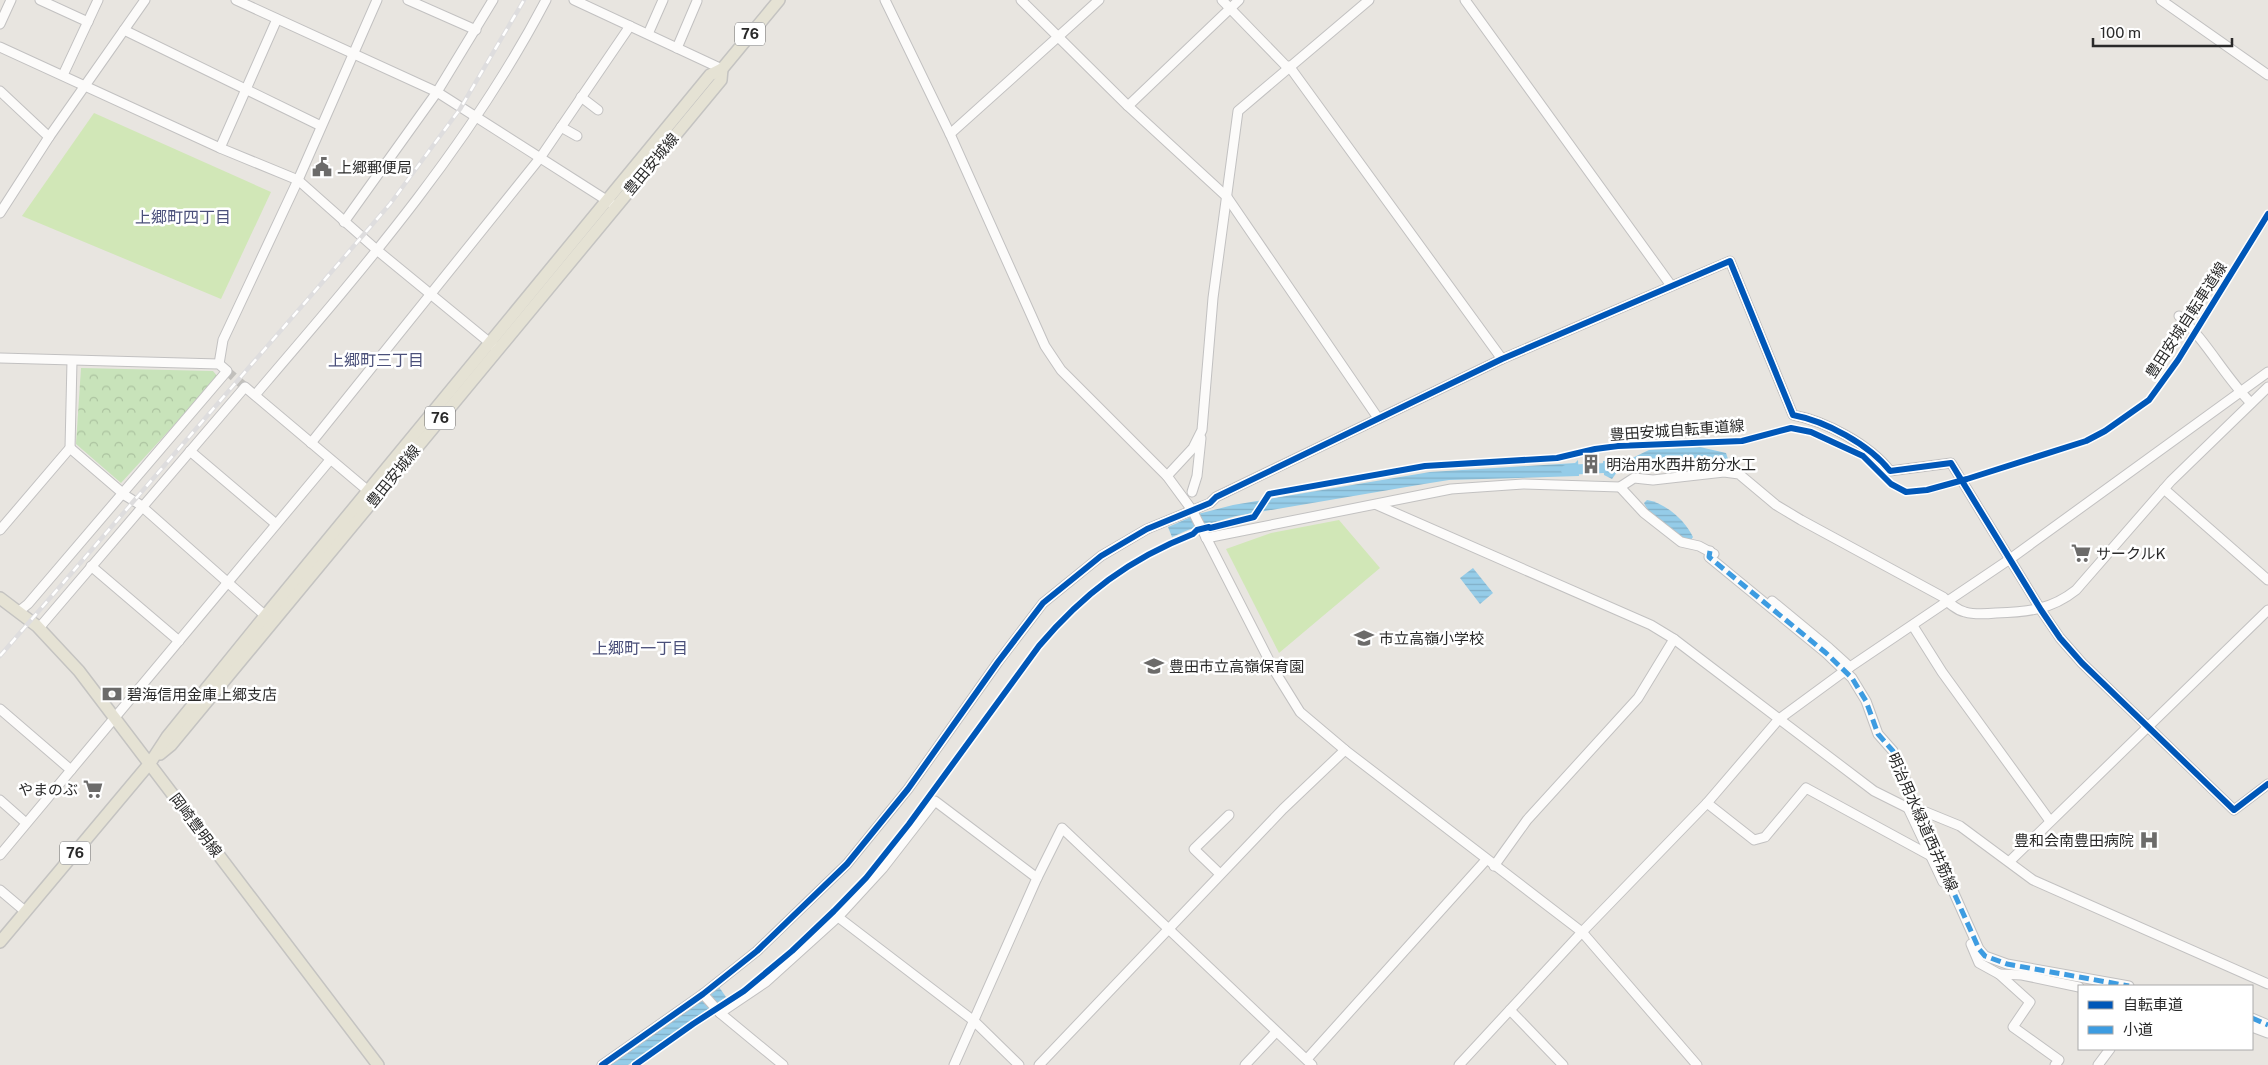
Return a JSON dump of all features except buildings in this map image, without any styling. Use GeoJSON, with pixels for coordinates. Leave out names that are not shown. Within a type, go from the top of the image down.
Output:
{"type":"FeatureCollection","features":[{"type":"Feature","properties":{"kind":"main road","name":"豊田安城線"},"geometry":{"type":"LineString","coordinates":[[0,942],[150,763],[171,745],[269,619],[611,203],[721,80],[722,69],[778,0]]}},
{"type":"Feature","properties":{"kind":"main road","name":"岡崎豊明線"},"geometry":{"type":"LineString","coordinates":[[0,598],[39,628],[79,671],[378,1065]]}},
{"type":"Feature","properties":{"kind":"street"},"geometry":{"type":"LineString","coordinates":[[0,24],[11,0]]}},
{"type":"Feature","properties":{"kind":"street"},"geometry":{"type":"LineString","coordinates":[[40,0],[88,22]]}},
{"type":"Feature","properties":{"kind":"street"},"geometry":{"type":"LineString","coordinates":[[63,76],[98,0]]}},
{"type":"Feature","properties":{"kind":"street"},"geometry":{"type":"LineString","coordinates":[[0,213],[49,137],[145,0]]}},
{"type":"Feature","properties":{"kind":"street"},"geometry":{"type":"LineString","coordinates":[[238,0],[437,92],[611,203]]}},
{"type":"Feature","properties":{"kind":"street"},"geometry":{"type":"LineString","coordinates":[[219,364],[223,340],[298,180],[377,0]]}},
{"type":"Feature","properties":{"kind":"street"},"geometry":{"type":"LineString","coordinates":[[408,0],[476,30]]}},
{"type":"Feature","properties":{"kind":"street"},"geometry":{"type":"LineString","coordinates":[[344,222],[437,92],[493,0]]}},
{"type":"Feature","properties":{"kind":"street"},"geometry":{"type":"LineString","coordinates":[[255,395],[378,251],[477,118],[546,0]]}},
{"type":"Feature","properties":{"kind":"street"},"geometry":{"type":"LineString","coordinates":[[648,34],[663,0]]}},
{"type":"Feature","properties":{"kind":"street"},"geometry":{"type":"LineString","coordinates":[[885,0],[950,134],[1039,336],[1052,358],[1167,476],[1194,512],[1200,528],[1274,670],[1300,712],[1345,750],[1582,932],[1697,1065]]}},
{"type":"Feature","properties":{"kind":"street"},"geometry":{"type":"LineString","coordinates":[[1021,0],[1128,106],[1227,197],[1378,418]]}},
{"type":"Feature","properties":{"kind":"street"},"geometry":{"type":"LineString","coordinates":[[950,134],[1059,38],[1099,0]]}},
{"type":"Feature","properties":{"kind":"street"},"geometry":{"type":"LineString","coordinates":[[1222,0],[1288,66],[1502,358]]}},
{"type":"Feature","properties":{"kind":"street"},"geometry":{"type":"LineString","coordinates":[[1128,106],[1239,0]]}},
{"type":"Feature","properties":{"kind":"street"},"geometry":{"type":"LineString","coordinates":[[1192,492],[1197,476],[1213,298],[1238,111],[1288,66],[1369,0]]}},
{"type":"Feature","properties":{"kind":"street"},"geometry":{"type":"LineString","coordinates":[[1465,0],[1670,284]]}},
{"type":"Feature","properties":{"kind":"street"},"geometry":{"type":"LineString","coordinates":[[2161,0],[2268,76]]}},
{"type":"Feature","properties":{"kind":"street"},"geometry":{"type":"LineString","coordinates":[[578,1],[722,69]]}},
{"type":"Feature","properties":{"kind":"street"},"geometry":{"type":"LineString","coordinates":[[678,48],[697,1]]}},
{"type":"Feature","properties":{"kind":"street"},"geometry":{"type":"LineString","coordinates":[[220,148],[277,19]]}},
{"type":"Feature","properties":{"kind":"street"},"geometry":{"type":"LineString","coordinates":[[311,444],[540,158],[630,26]]}},
{"type":"Feature","properties":{"kind":"street"},"geometry":{"type":"LineString","coordinates":[[124,30],[321,126]]}},
{"type":"Feature","properties":{"kind":"street"},"geometry":{"type":"LineString","coordinates":[[0,47],[220,148],[298,180],[430,295],[494,345]]}},
{"type":"Feature","properties":{"kind":"street"},"geometry":{"type":"LineString","coordinates":[[0,90],[49,137]]}},
{"type":"Feature","properties":{"kind":"street"},"geometry":{"type":"LineString","coordinates":[[581,97],[598,110]]}},
{"type":"Feature","properties":{"kind":"street"},"geometry":{"type":"LineString","coordinates":[[561,127],[577,136]]}},
{"type":"Feature","properties":{"kind":"street"},"geometry":{"type":"LineString","coordinates":[[602,1065],[704,995],[757,951],[847,864],[908,789],[998,662],[1043,603],[1100,556],[1147,529],[1194,512],[1210,503],[1216,497],[1502,358],[1670,284],[1730,260],[1793,415],[1810,418],[1840,432],[1882,461],[1890,471],[1951,462],[2041,610],[2060,638],[2082,663],[2146,727],[2234,810],[2268,784]]}},
{"type":"Feature","properties":{"kind":"street"},"geometry":{"type":"LineString","coordinates":[[2179,316],[2195,331],[2240,392],[2251,403]]}},
{"type":"Feature","properties":{"kind":"street"},"geometry":{"type":"LineString","coordinates":[[0,358],[219,364],[227,371],[28,604],[18,612]]}},
{"type":"Feature","properties":{"kind":"street"},"geometry":{"type":"LineString","coordinates":[[0,530],[70,448],[72,361]]}},
{"type":"Feature","properties":{"kind":"street"},"geometry":{"type":"LineString","coordinates":[[1458,1065],[1582,932],[1707,803],[1779,719],[1848,669],[2010,559],[2268,372]]}},
{"type":"Feature","properties":{"kind":"street"},"geometry":{"type":"LineString","coordinates":[[39,628],[245,387],[372,494]]}},
{"type":"Feature","properties":{"kind":"street"},"geometry":{"type":"LineString","coordinates":[[1206,538],[1451,489],[1523,484],[1620,487],[1634,478],[1653,480],[1724,472],[1739,474],[1776,505],[1943,597],[1958,610],[1973,614],[2041,610],[2060,603],[2076,590],[2164,489],[2268,387]]}},
{"type":"Feature","properties":{"kind":"street"},"geometry":{"type":"LineString","coordinates":[[1167,476],[1193,448],[1202,430]]}},
{"type":"Feature","properties":{"kind":"street"},"geometry":{"type":"LineString","coordinates":[[70,448],[229,582],[269,619]]}},
{"type":"Feature","properties":{"kind":"street"},"geometry":{"type":"LineString","coordinates":[[190,451],[276,524]]}},
{"type":"Feature","properties":{"kind":"street"},"geometry":{"type":"LineString","coordinates":[[0,854],[330,460]]}},
{"type":"Feature","properties":{"kind":"street","name":"明治用水緑道西井筋線"},"geometry":{"type":"LineString","coordinates":[[1620,487],[1644,512],[1681,542],[1699,546],[1710,551],[1709,557],[1848,669],[1866,701],[1878,734],[1892,751],[1900,765],[1912,808],[1979,950],[1985,956],[2007,964],[2123,985]]}},
{"type":"Feature","properties":{"kind":"street"},"geometry":{"type":"LineString","coordinates":[[2164,489],[2268,580]]}},
{"type":"Feature","properties":{"kind":"street"},"geometry":{"type":"LineString","coordinates":[[1377,505],[1651,625],[1674,639],[1874,791],[1960,826],[2010,861],[2033,880],[2268,984]]}},
{"type":"Feature","properties":{"kind":"street"},"geometry":{"type":"LineString","coordinates":[[91,566],[179,641]]}},
{"type":"Feature","properties":{"kind":"street"},"geometry":{"type":"LineString","coordinates":[[2010,861],[2268,610]]}},
{"type":"Feature","properties":{"kind":"street"},"geometry":{"type":"LineString","coordinates":[[1913,626],[1964,703],[2050,821]]}},
{"type":"Feature","properties":{"kind":"street"},"geometry":{"type":"LineString","coordinates":[[1494,866],[1527,820],[1638,698],[1674,639]]}},
{"type":"Feature","properties":{"kind":"street"},"geometry":{"type":"LineString","coordinates":[[0,709],[71,770]]}},
{"type":"Feature","properties":{"kind":"street"},"geometry":{"type":"LineString","coordinates":[[1039,1065],[1283,809],[1345,750]]}},
{"type":"Feature","properties":{"kind":"street"},"geometry":{"type":"LineString","coordinates":[[1707,803],[1754,840],[1765,837],[1806,788],[1931,856]]}},
{"type":"Feature","properties":{"kind":"street"},"geometry":{"type":"LineString","coordinates":[[0,800],[26,823]]}},
{"type":"Feature","properties":{"kind":"street"},"geometry":{"type":"LineString","coordinates":[[717,1011],[766,982],[838,917],[883,868],[936,801],[1037,878]]}},
{"type":"Feature","properties":{"kind":"street"},"geometry":{"type":"LineString","coordinates":[[1912,808],[1931,856],[1979,963],[1999,974],[2030,1002],[2013,1027],[2059,1060],[2055,1065]]}},
{"type":"Feature","properties":{"kind":"street"},"geometry":{"type":"LineString","coordinates":[[1220,874],[1194,849],[1230,815]]}},
{"type":"Feature","properties":{"kind":"street"},"geometry":{"type":"LineString","coordinates":[[954,1065],[1037,878],[1062,828],[1309,1062],[1486,860]]}},
{"type":"Feature","properties":{"kind":"street"},"geometry":{"type":"LineString","coordinates":[[0,890],[26,912]]}},
{"type":"Feature","properties":{"kind":"street"},"geometry":{"type":"LineString","coordinates":[[838,917],[974,1021],[1019,1065]]}},
{"type":"Feature","properties":{"kind":"street"},"geometry":{"type":"LineString","coordinates":[[1999,974],[2022,975],[2078,987]]}},
{"type":"Feature","properties":{"kind":"street"},"geometry":{"type":"LineString","coordinates":[[704,995],[717,1011],[783,1065]]}},
{"type":"Feature","properties":{"kind":"street"},"geometry":{"type":"LineString","coordinates":[[1510,1010],[1563,1065]]}},
{"type":"Feature","properties":{"kind":"street"},"geometry":{"type":"LineString","coordinates":[[2253,1018],[2268,1025]]}},
{"type":"Feature","properties":{"kind":"street"},"geometry":{"type":"LineString","coordinates":[[2253,1027],[2268,1033]]}},
{"type":"Feature","properties":{"kind":"street"},"geometry":{"type":"LineString","coordinates":[[1245,1065],[1276,1032]]}},
{"type":"Feature","properties":{"kind":"street"},"geometry":{"type":"LineString","coordinates":[[2098,1065],[2109,1050]]}},
{"type":"Feature","properties":{"kind":"green space"},"geometry":{"type":"Polygon","coordinates":[[[94,113],[271,192],[221,299],[22,216],[94,113]]]}},
{"type":"Feature","properties":{"kind":"green space"},"geometry":{"type":"Polygon","coordinates":[[[81,368],[213,371],[218,377],[121,483],[76,444],[81,368]]]}},
{"type":"Feature","properties":{"kind":"green space"},"geometry":{"type":"Polygon","coordinates":[[[1339,520],[1380,568],[1279,653],[1226,549],[1271,533],[1339,520]]]}},
{"type":"Feature","properties":{"kind":"water"},"geometry":{"type":"Polygon","coordinates":[[[1700,447],[1726,453],[1729,462],[1679,470],[1628,469],[1628,460],[1649,450],[1700,447]]]}},
{"type":"Feature","properties":{"kind":"water"},"geometry":{"type":"Polygon","coordinates":[[[1578,460],[1579,476],[1449,480],[1236,516],[1188,530],[1172,537],[1168,527],[1198,514],[1233,505],[1430,472],[1575,463],[1578,460]]]}},
{"type":"Feature","properties":{"kind":"water"},"geometry":{"type":"Polygon","coordinates":[[[1623,460],[1624,472],[1617,472],[1612,479],[1604,475],[1603,461],[1623,460]]]}},
{"type":"Feature","properties":{"kind":"water"},"geometry":{"type":"Polygon","coordinates":[[[1647,500],[1661,505],[1674,513],[1685,524],[1693,537],[1691,540],[1677,535],[1657,521],[1644,503],[1647,500]]]}},
{"type":"Feature","properties":{"kind":"water"},"geometry":{"type":"Polygon","coordinates":[[[1473,568],[1493,593],[1480,604],[1460,578],[1473,568]]]}},
{"type":"Feature","properties":{"kind":"water"},"geometry":{"type":"Polygon","coordinates":[[[719,987],[726,997],[628,1065],[609,1065],[719,987]]]}},
{"type":"Feature","properties":{"kind":"waterway"},"geometry":{"type":"LineString","coordinates":[[1566,470],[1603,468],[1641,462]]}},
{"type":"Feature","properties":{"kind":"tunnel"},"geometry":{"type":"LineString","coordinates":[[227,371],[245,387]]}},
{"type":"Feature","properties":{"kind":"railway"},"geometry":{"type":"LineString","coordinates":[[0,656],[390,204],[460,109],[524,0]]}},
{"type":"Feature","properties":{"kind":"marked path"},"geometry":{"type":"LineString","coordinates":[[1710,551],[1709,557],[1826,653],[1852,678],[1866,701],[1878,734],[1893,751],[1900,765],[1916,808],[1979,949],[1985,956],[2007,964],[2123,985]]}},
{"type":"Feature","properties":{"kind":"marked path"},"geometry":{"type":"LineString","coordinates":[[2253,1018],[2268,1025]]}},
{"type":"Feature","properties":{"kind":"cycle path","name":"豊田安城自転車道線"},"geometry":{"type":"LineString","coordinates":[[635,1065],[744,991],[792,951],[834,911],[866,878],[909,824],[1039,646],[1090,594],[1108,580],[1148,555],[1193,534],[1197,530],[1254,517],[1269,494],[1425,466],[1557,458],[1618,446],[1742,441],[1791,428],[1811,432],[1863,456],[1891,484],[1906,492],[1927,490],[1967,479],[2086,441],[2105,431],[2149,400],[2178,360],[2268,214]]}},
{"type":"Feature","properties":{"kind":"cycle path"},"geometry":{"type":"LineString","coordinates":[[602,1065],[703,994],[757,951],[847,864],[908,789],[998,662],[1043,603],[1101,556],[1147,529],[1210,503],[1216,497],[1502,359],[1730,261],[1793,415],[1819,422],[1846,435],[1859,443],[1890,471],[1951,463],[2041,610],[2060,638],[2082,663],[2234,810],[2268,784]]}},
{"type":"Feature","properties":{"kind":"place","name":"上郷郵便局"},"geometry":{"type":"Point","coordinates":[322,167]}},
{"type":"Feature","properties":{"kind":"place","name":"明治用水西井筋分水工"},"geometry":{"type":"Point","coordinates":[1591,464]}},
{"type":"Feature","properties":{"kind":"place","name":"サークルK"},"geometry":{"type":"Point","coordinates":[2081,553]}},
{"type":"Feature","properties":{"kind":"place","name":"市立高嶺小学校"},"geometry":{"type":"Point","coordinates":[1364,638]}},
{"type":"Feature","properties":{"kind":"place","name":"豊田市立高嶺保育園"},"geometry":{"type":"Point","coordinates":[1154,666]}},
{"type":"Feature","properties":{"kind":"place","name":"碧海信用金庫上郷支店"},"geometry":{"type":"Point","coordinates":[112,694]}},
{"type":"Feature","properties":{"kind":"place","name":"やまのぶ"},"geometry":{"type":"Point","coordinates":[93,789]}},
{"type":"Feature","properties":{"kind":"place","name":"豊和会南豊田病院"},"geometry":{"type":"Point","coordinates":[2149,840]}},
{"type":"Feature","properties":{"kind":"district","name":"上郷町四丁目"},"geometry":{"type":"Point","coordinates":[183,217]}},
{"type":"Feature","properties":{"kind":"district","name":"上郷町三丁目"},"geometry":{"type":"Point","coordinates":[376,360]}},
{"type":"Feature","properties":{"kind":"district","name":"上郷町一丁目"},"geometry":{"type":"Point","coordinates":[640,648]}}]}
